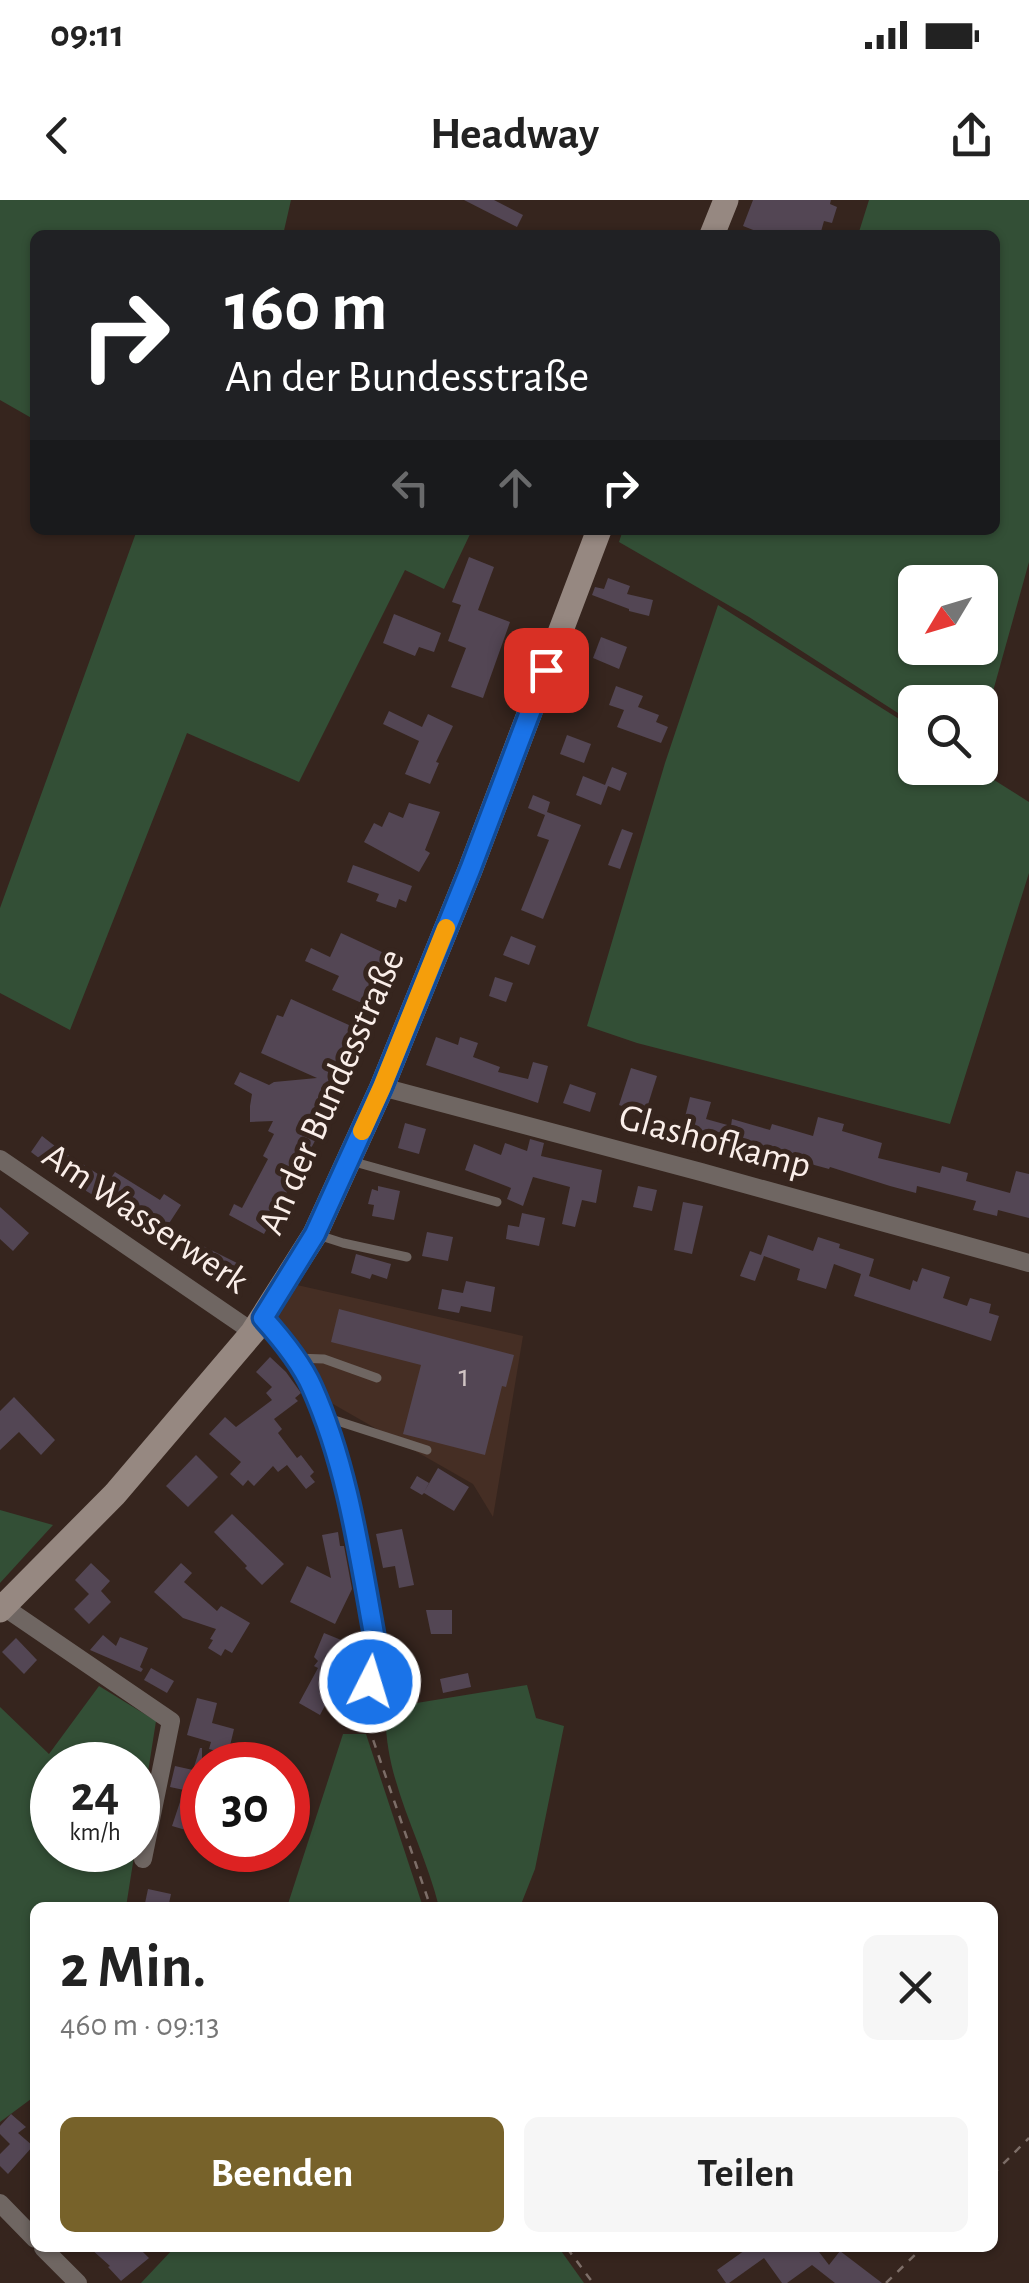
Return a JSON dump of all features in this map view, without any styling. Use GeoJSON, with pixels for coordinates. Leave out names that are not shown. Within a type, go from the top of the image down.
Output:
{"type":"FeatureCollection","features":[{"type":"Feature","properties":{"kind":"main road"},"geometry":{"type":"LineString","coordinates":[[714,230],[726,200]]}},
{"type":"Feature","properties":{"kind":"main road","name":"An der Bundesstraße"},"geometry":{"type":"LineString","coordinates":[[2,1608],[115,1494],[258,1325],[315,1234],[382,1087],[470,870],[597,535]]}},
{"type":"Feature","properties":{"kind":"street","name":"Glashofkamp"},"geometry":{"type":"LineString","coordinates":[[382,1087],[1029,1263]]}},
{"type":"Feature","properties":{"kind":"street","name":"Am Wasserwerk"},"geometry":{"type":"LineString","coordinates":[[0,1160],[258,1325],[293,1357],[311,1384],[341,1466],[378,1656],[362,1709]]}},
{"type":"Feature","properties":{"kind":"street","name":"An der Bundesstraße"},"geometry":{"type":"LineString","coordinates":[[2,1608],[171,1721],[160,1775]]}},
{"type":"Feature","properties":{"kind":"street"},"geometry":{"type":"LineString","coordinates":[[0,2203],[30,2234]]}},
{"type":"Feature","properties":{"kind":"street"},"geometry":{"type":"LineString","coordinates":[[48,2252],[78,2283]]}},
{"type":"Feature","properties":{"kind":"lane"},"geometry":{"type":"LineString","coordinates":[[348,1160],[496,1202]]}},
{"type":"Feature","properties":{"kind":"lane"},"geometry":{"type":"LineString","coordinates":[[315,1234],[406,1256]]}},
{"type":"Feature","properties":{"kind":"lane"},"geometry":{"type":"LineString","coordinates":[[293,1357],[324,1360],[376,1378]]}},
{"type":"Feature","properties":{"kind":"lane"},"geometry":{"type":"LineString","coordinates":[[323,1416],[427,1450]]}},
{"type":"Feature","properties":{"kind":"path"},"geometry":{"type":"LineString","coordinates":[[362,1709],[429,1902]]}},
{"type":"Feature","properties":{"kind":"path"},"geometry":{"type":"LineString","coordinates":[[998,2170],[1029,2138]]}},
{"type":"Feature","properties":{"kind":"path"},"geometry":{"type":"LineString","coordinates":[[570,2252],[592,2283]]}},
{"type":"Feature","properties":{"kind":"path"},"geometry":{"type":"LineString","coordinates":[[886,2283],[918,2252]]}},
{"type":"Feature","properties":{"kind":"shaded area"},"geometry":{"type":"Polygon","coordinates":[[[297,1285],[523,1336],[493,1517],[473,1484],[319,1396],[277,1317],[297,1285]]]}},
{"type":"Feature","properties":{"kind":"green space"},"geometry":{"type":"Polygon","coordinates":[[[0,200],[291,200],[284,230],[30,230],[30,417],[0,400],[0,200]]]}},
{"type":"Feature","properties":{"kind":"green space"},"geometry":{"type":"Polygon","coordinates":[[[869,200],[1029,200],[1029,562],[995,685],[898,685],[898,713],[749,617],[619,542],[621,535],[1000,535],[1000,230],[860,230],[869,200]]]}},
{"type":"Feature","properties":{"kind":"green space"},"geometry":{"type":"Polygon","coordinates":[[[135,535],[470,535],[444,589],[405,570],[299,782],[187,733],[70,1030],[0,993],[0,908],[135,535]]]}},
{"type":"Feature","properties":{"kind":"green space"},"geometry":{"type":"Polygon","coordinates":[[[718,605],[898,718],[898,785],[998,782],[1029,802],[1029,873],[950,1124],[637,1043],[587,1026],[665,763],[718,605]]]}},
{"type":"Feature","properties":{"kind":"green space"},"geometry":{"type":"Polygon","coordinates":[[[0,1510],[53,1525],[0,1583],[0,1510]]]}},
{"type":"Feature","properties":{"kind":"green space"},"geometry":{"type":"Polygon","coordinates":[[[527,1685],[536,1718],[564,1726],[535,1869],[522,1902],[438,1902],[390,1759],[386,1708],[527,1685]]]}},
{"type":"Feature","properties":{"kind":"green space"},"geometry":{"type":"Polygon","coordinates":[[[99,1686],[156,1721],[153,1742],[58,1742],[99,1686]]]}},
{"type":"Feature","properties":{"kind":"green space"},"geometry":{"type":"Polygon","coordinates":[[[0,1707],[36,1742],[30,1742],[30,1872],[132,1872],[127,1902],[30,1902],[30,2100],[0,2122],[0,1707]]]}},
{"type":"Feature","properties":{"kind":"green space"},"geometry":{"type":"Polygon","coordinates":[[[343,1734],[366,1734],[421,1902],[289,1902],[298,1872],[310,1872],[310,1836],[343,1734]]]}},
{"type":"Feature","properties":{"kind":"green space"},"geometry":{"type":"Polygon","coordinates":[[[170,2252],[562,2252],[584,2283],[141,2283],[170,2252]]]}},
{"type":"Feature","properties":{"kind":"building"},"geometry":{"type":"Polygon","coordinates":[[[464,200],[494,200],[523,215],[517,227],[464,200]]]}},
{"type":"Feature","properties":{"kind":"building"},"geometry":{"type":"Polygon","coordinates":[[[753,200],[831,200],[830,204],[837,207],[832,223],[824,221],[821,230],[753,230],[743,226],[753,200]]]}},
{"type":"Feature","properties":{"kind":"building"},"geometry":{"type":"Polygon","coordinates":[[[469,557],[494,567],[478,610],[510,622],[483,698],[451,687],[466,648],[448,641],[461,605],[452,602],[469,557]]]}},
{"type":"Feature","properties":{"kind":"building"},"geometry":{"type":"Polygon","coordinates":[[[608,578],[630,586],[627,594],[653,600],[649,616],[592,595],[595,587],[604,589],[608,578]]]}},
{"type":"Feature","properties":{"kind":"building"},"geometry":{"type":"Polygon","coordinates":[[[394,614],[441,633],[434,652],[419,647],[415,656],[383,643],[394,614]]]}},
{"type":"Feature","properties":{"kind":"building"},"geometry":{"type":"Polygon","coordinates":[[[601,637],[627,647],[619,669],[593,658],[601,637]]]}},
{"type":"Feature","properties":{"kind":"building"},"geometry":{"type":"Polygon","coordinates":[[[616,686],[643,696],[638,707],[659,715],[656,722],[668,727],[661,743],[617,727],[624,710],[609,705],[616,686]]]}},
{"type":"Feature","properties":{"kind":"building"},"geometry":{"type":"Polygon","coordinates":[[[389,711],[422,727],[428,714],[453,726],[430,784],[405,774],[419,741],[383,724],[389,711]]]}},
{"type":"Feature","properties":{"kind":"building"},"geometry":{"type":"Polygon","coordinates":[[[567,735],[591,744],[584,763],[560,754],[567,735]]]}},
{"type":"Feature","properties":{"kind":"building"},"geometry":{"type":"Polygon","coordinates":[[[612,767],[627,773],[620,791],[608,786],[601,805],[576,795],[583,776],[605,785],[612,767]]]}},
{"type":"Feature","properties":{"kind":"building"},"geometry":{"type":"Polygon","coordinates":[[[533,795],[550,802],[547,812],[581,825],[543,919],[521,910],[549,840],[537,836],[545,815],[528,808],[533,795]]]}},
{"type":"Feature","properties":{"kind":"building"},"geometry":{"type":"Polygon","coordinates":[[[409,803],[440,812],[425,850],[430,853],[419,872],[364,842],[374,823],[382,827],[389,812],[403,818],[409,803]]]}},
{"type":"Feature","properties":{"kind":"building"},"geometry":{"type":"Polygon","coordinates":[[[622,829],[633,833],[620,869],[608,865],[622,829]]]}},
{"type":"Feature","properties":{"kind":"building"},"geometry":{"type":"Polygon","coordinates":[[[353,865],[412,886],[406,902],[399,899],[396,908],[376,901],[379,894],[347,882],[353,865]]]}},
{"type":"Feature","properties":{"kind":"building"},"geometry":{"type":"Polygon","coordinates":[[[341,933],[384,953],[364,1004],[332,990],[339,976],[305,961],[311,948],[330,957],[341,933]]]}},
{"type":"Feature","properties":{"kind":"building"},"geometry":{"type":"Polygon","coordinates":[[[511,936],[536,946],[529,965],[503,955],[511,936]]]}},
{"type":"Feature","properties":{"kind":"building"},"geometry":{"type":"Polygon","coordinates":[[[495,977],[513,983],[506,1002],[489,996],[495,977]]]}},
{"type":"Feature","properties":{"kind":"building"},"geometry":{"type":"Polygon","coordinates":[[[291,999],[360,1030],[316,1139],[264,1234],[229,1215],[234,1204],[242,1208],[268,1159],[263,1156],[274,1134],[268,1131],[273,1121],[250,1122],[252,1094],[234,1084],[240,1072],[269,1085],[317,1078],[261,1053],[277,1015],[283,1017],[291,999]]]}},
{"type":"Feature","properties":{"kind":"building"},"geometry":{"type":"Polygon","coordinates":[[[436,1037],[458,1045],[460,1037],[478,1043],[473,1057],[500,1067],[498,1072],[528,1079],[533,1062],[548,1066],[538,1103],[426,1065],[436,1037]]]}},
{"type":"Feature","properties":{"kind":"building"},"geometry":{"type":"Polygon","coordinates":[[[631,1068],[657,1076],[645,1114],[619,1105],[631,1068]]]}},
{"type":"Feature","properties":{"kind":"building"},"geometry":{"type":"Polygon","coordinates":[[[570,1084],[596,1093],[590,1112],[563,1103],[570,1084]]]}},
{"type":"Feature","properties":{"kind":"building"},"geometry":{"type":"Polygon","coordinates":[[[690,1097],[711,1102],[706,1119],[731,1126],[732,1119],[770,1130],[772,1124],[813,1136],[818,1117],[844,1124],[842,1131],[882,1143],[878,1158],[940,1173],[942,1166],[968,1173],[966,1181],[1010,1193],[1016,1171],[1029,1174],[1029,1218],[998,1210],[997,1216],[973,1210],[976,1201],[917,1186],[916,1193],[753,1144],[752,1148],[707,1135],[706,1140],[681,1133],[690,1097]]]}},
{"type":"Feature","properties":{"kind":"building"},"geometry":{"type":"Polygon","coordinates":[[[405,1123],[426,1129],[419,1154],[398,1148],[405,1123]]]}},
{"type":"Feature","properties":{"kind":"building"},"geometry":{"type":"Polygon","coordinates":[[[42,1136],[109,1181],[115,1172],[160,1200],[164,1194],[181,1205],[164,1231],[139,1215],[136,1221],[68,1180],[31,1152],[42,1136]]]}},
{"type":"Feature","properties":{"kind":"building"},"geometry":{"type":"Polygon","coordinates":[[[530,1139],[544,1143],[541,1156],[602,1170],[596,1203],[582,1200],[575,1227],[562,1224],[570,1187],[533,1177],[523,1206],[507,1199],[511,1188],[465,1170],[474,1144],[501,1155],[505,1143],[527,1151],[530,1139]]]}},
{"type":"Feature","properties":{"kind":"building"},"geometry":{"type":"Polygon","coordinates":[[[378,1186],[400,1191],[394,1220],[372,1216],[374,1205],[368,1204],[372,1189],[378,1191],[378,1186]]]}},
{"type":"Feature","properties":{"kind":"building"},"geometry":{"type":"Polygon","coordinates":[[[638,1186],[657,1190],[652,1211],[633,1207],[638,1186]]]}},
{"type":"Feature","properties":{"kind":"building"},"geometry":{"type":"Polygon","coordinates":[[[683,1202],[703,1206],[692,1254],[674,1250],[683,1202]]]}},
{"type":"Feature","properties":{"kind":"building"},"geometry":{"type":"Polygon","coordinates":[[[0,1207],[29,1233],[13,1251],[0,1239],[0,1207]]]}},
{"type":"Feature","properties":{"kind":"building"},"geometry":{"type":"Polygon","coordinates":[[[522,1213],[545,1218],[539,1246],[506,1239],[508,1225],[519,1227],[522,1213]]]}},
{"type":"Feature","properties":{"kind":"building"},"geometry":{"type":"Polygon","coordinates":[[[427,1232],[453,1237],[448,1261],[422,1256],[427,1232]]]}},
{"type":"Feature","properties":{"kind":"building"},"geometry":{"type":"Polygon","coordinates":[[[768,1235],[813,1251],[818,1237],[840,1244],[839,1248],[874,1259],[869,1276],[910,1290],[922,1268],[950,1277],[943,1298],[967,1306],[970,1298],[991,1304],[989,1313],[999,1316],[991,1341],[854,1296],[861,1274],[834,1264],[826,1289],[797,1280],[800,1269],[764,1256],[755,1281],[740,1276],[750,1251],[761,1255],[768,1235]]]}},
{"type":"Feature","properties":{"kind":"building"},"geometry":{"type":"Polygon","coordinates":[[[199,1244],[243,1266],[233,1285],[190,1260],[199,1244]]]}},
{"type":"Feature","properties":{"kind":"building"},"geometry":{"type":"Polygon","coordinates":[[[356,1254],[391,1264],[387,1279],[351,1273],[356,1254]]]}},
{"type":"Feature","properties":{"kind":"building"},"geometry":{"type":"Polygon","coordinates":[[[466,1281],[495,1287],[491,1312],[461,1306],[459,1313],[438,1309],[442,1289],[463,1293],[466,1281]]]}},
{"type":"Feature","properties":{"kind":"building"},"geometry":{"type":"Polygon","coordinates":[[[339,1309],[514,1355],[485,1455],[403,1434],[421,1365],[331,1342],[339,1309]]]}},
{"type":"Feature","properties":{"kind":"building"},"geometry":{"type":"Polygon","coordinates":[[[270,1357],[301,1393],[295,1398],[298,1401],[274,1419],[282,1429],[278,1433],[314,1472],[310,1476],[315,1482],[306,1489],[287,1465],[278,1472],[273,1466],[254,1486],[248,1480],[243,1486],[230,1474],[241,1462],[209,1434],[225,1417],[236,1427],[272,1400],[266,1393],[272,1387],[256,1372],[270,1357]]]}},
{"type":"Feature","properties":{"kind":"building"},"geometry":{"type":"Polygon","coordinates":[[[14,1397],[55,1440],[41,1455],[19,1432],[0,1450],[0,1411],[14,1397]]]}},
{"type":"Feature","properties":{"kind":"building"},"geometry":{"type":"Polygon","coordinates":[[[196,1455],[218,1477],[188,1507],[166,1486],[196,1455]]]}},
{"type":"Feature","properties":{"kind":"building"},"geometry":{"type":"Polygon","coordinates":[[[438,1468],[469,1487],[454,1511],[410,1488],[417,1476],[429,1483],[424,1492],[438,1468]]]}},
{"type":"Feature","properties":{"kind":"building"},"geometry":{"type":"Polygon","coordinates":[[[232,1514],[284,1564],[262,1585],[214,1532],[232,1514]]]}},
{"type":"Feature","properties":{"kind":"building"},"geometry":{"type":"Polygon","coordinates":[[[402,1529],[414,1585],[399,1588],[395,1566],[383,1568],[376,1534],[402,1529]]]}},
{"type":"Feature","properties":{"kind":"building"},"geometry":{"type":"Polygon","coordinates":[[[338,1532],[352,1589],[335,1624],[290,1602],[307,1566],[331,1578],[322,1535],[338,1532]]]}},
{"type":"Feature","properties":{"kind":"building"},"geometry":{"type":"Polygon","coordinates":[[[91,1563],[110,1581],[101,1591],[111,1602],[89,1624],[74,1609],[89,1594],[75,1580],[91,1563]]]}},
{"type":"Feature","properties":{"kind":"building"},"geometry":{"type":"Polygon","coordinates":[[[181,1563],[192,1573],[184,1582],[217,1611],[221,1606],[250,1623],[232,1653],[225,1649],[221,1656],[208,1648],[216,1629],[183,1618],[154,1592],[181,1563]]]}},
{"type":"Feature","properties":{"kind":"building"},"geometry":{"type":"Polygon","coordinates":[[[426,1610],[452,1610],[452,1634],[431,1634],[426,1610]]]}},
{"type":"Feature","properties":{"kind":"building"},"geometry":{"type":"Polygon","coordinates":[[[324,1633],[351,1644],[320,1715],[299,1703],[318,1668],[314,1666],[318,1661],[314,1657],[324,1633]]]}},
{"type":"Feature","properties":{"kind":"building"},"geometry":{"type":"Polygon","coordinates":[[[103,1635],[116,1646],[120,1637],[148,1648],[141,1672],[90,1650],[103,1635]]]}},
{"type":"Feature","properties":{"kind":"building"},"geometry":{"type":"Polygon","coordinates":[[[16,1638],[37,1660],[24,1674],[2,1652],[16,1638]]]}},
{"type":"Feature","properties":{"kind":"building"},"geometry":{"type":"Polygon","coordinates":[[[413,1661],[417,1687],[395,1690],[392,1664],[413,1661]]]}},
{"type":"Feature","properties":{"kind":"building"},"geometry":{"type":"Polygon","coordinates":[[[151,1668],[174,1681],[167,1693],[144,1680],[151,1668]]]}},
{"type":"Feature","properties":{"kind":"building"},"geometry":{"type":"Polygon","coordinates":[[[468,1673],[471,1687],[443,1693],[440,1679],[468,1673]]]}},
{"type":"Feature","properties":{"kind":"building"},"geometry":{"type":"Polygon","coordinates":[[[197,1698],[217,1703],[212,1723],[234,1729],[231,1742],[211,1742],[187,1735],[197,1698]]]}},
{"type":"Feature","properties":{"kind":"building"},"geometry":{"type":"Polygon","coordinates":[[[175,1766],[180,1767],[180,1789],[170,1787],[175,1766]]]}},
{"type":"Feature","properties":{"kind":"building"},"geometry":{"type":"Polygon","coordinates":[[[180,1802],[180,1828],[172,1826],[180,1802]]]}},
{"type":"Feature","properties":{"kind":"building"},"geometry":{"type":"Polygon","coordinates":[[[148,1889],[171,1894],[169,1902],[145,1902],[148,1889]]]}},
{"type":"Feature","properties":{"kind":"building"},"geometry":{"type":"Polygon","coordinates":[[[11,2114],[26,2127],[18,2133],[30,2143],[30,2149],[8,2174],[0,2166],[0,2154],[10,2144],[0,2134],[0,2126],[11,2114]]]}},
{"type":"Feature","properties":{"kind":"building"},"geometry":{"type":"Polygon","coordinates":[[[94,2252],[143,2252],[149,2258],[121,2281],[94,2252]]]}},
{"type":"Feature","properties":{"kind":"building"},"geometry":{"type":"Polygon","coordinates":[[[742,2252],[819,2252],[829,2265],[841,2252],[882,2283],[835,2283],[812,2265],[782,2283],[764,2258],[729,2283],[717,2270],[742,2252]]]}},
{"type":"Feature","properties":{"kind":"slow traffic"},"geometry":{"type":"LineString","coordinates":[[362,1131],[446,928]]}},
{"type":"Feature","properties":{"kind":"route"},"geometry":{"type":"LineString","coordinates":[[370,1682],[378,1656],[341,1466],[311,1384],[263,1318],[315,1234],[382,1087],[546,670]]}}]}
